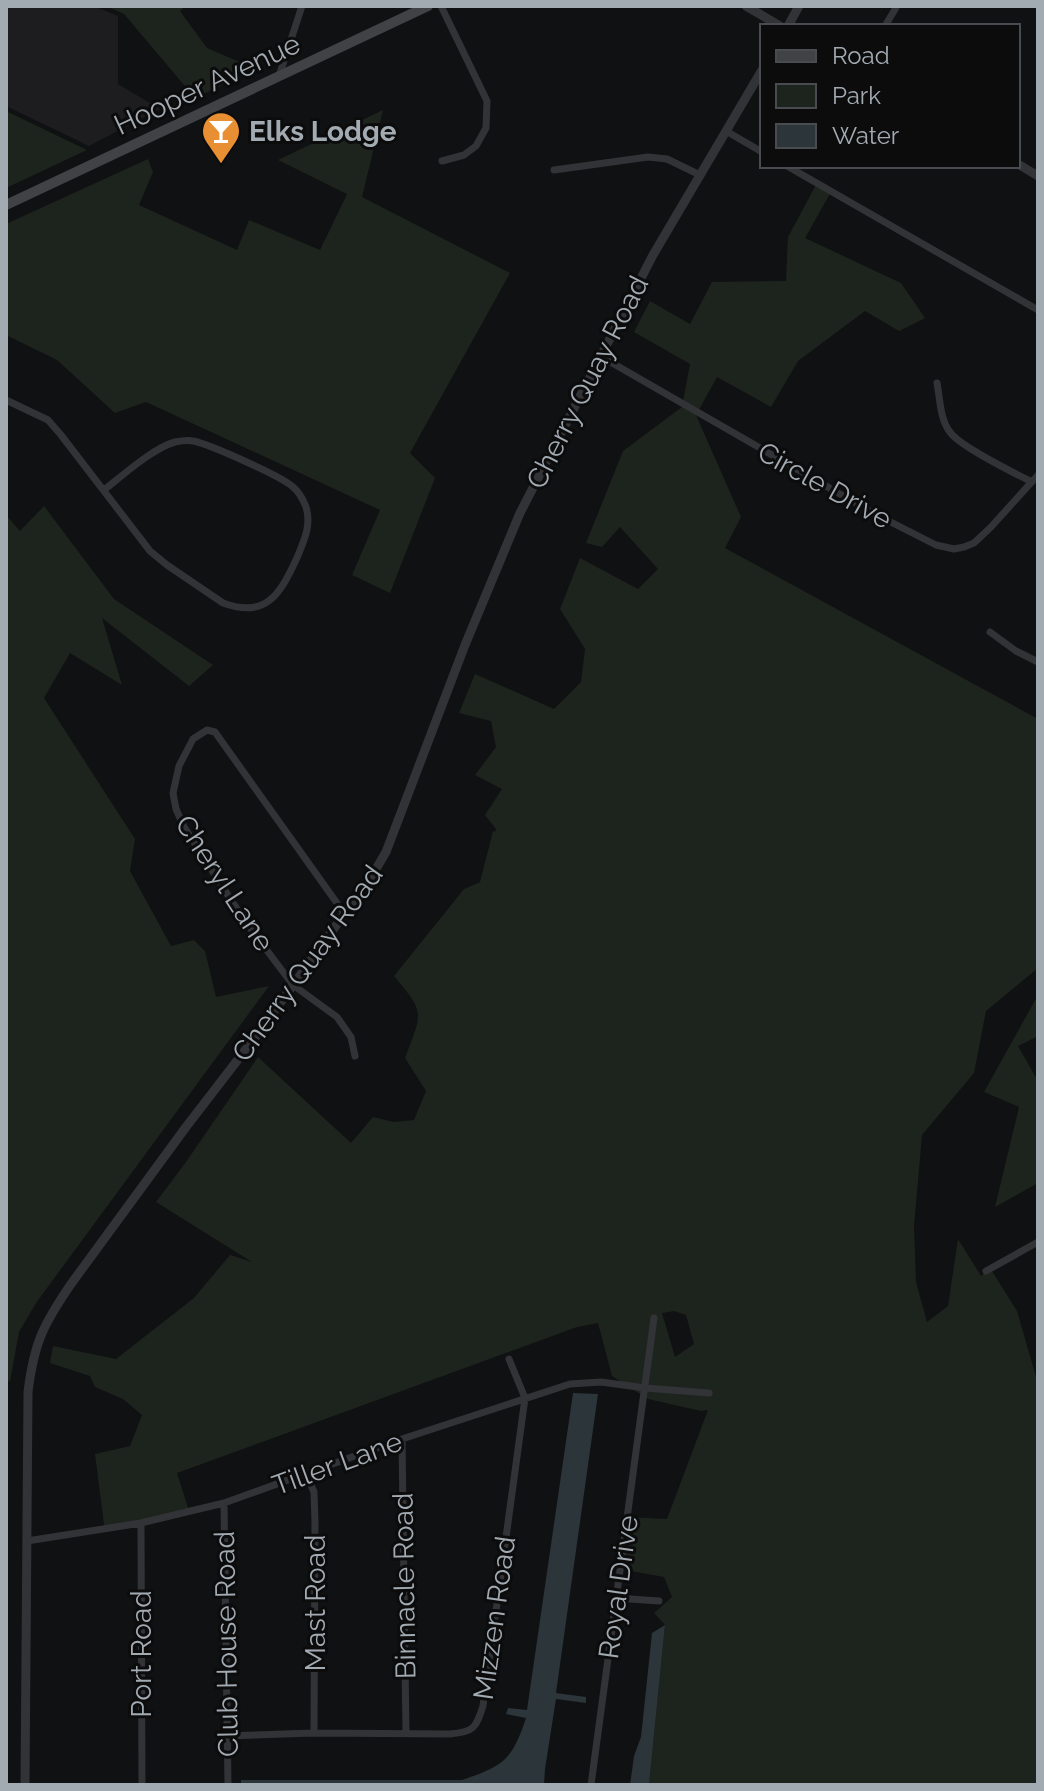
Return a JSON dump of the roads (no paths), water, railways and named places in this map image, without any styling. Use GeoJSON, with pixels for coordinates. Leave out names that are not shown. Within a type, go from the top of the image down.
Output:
{"type":"FeatureCollection","features":[{"type":"Feature","properties":{"kind":"main road","name":"Hooper Avenue"},"geometry":{"type":"LineString","coordinates":[[6,205],[428,6]]}},
{"type":"Feature","properties":{"kind":"street"},"geometry":{"type":"LineString","coordinates":[[279,77],[302,6]]}},
{"type":"Feature","properties":{"kind":"street"},"geometry":{"type":"LineString","coordinates":[[441,6],[487,101],[486,128],[476,146],[464,155],[442,161]]}},
{"type":"Feature","properties":{"kind":"street"},"geometry":{"type":"LineString","coordinates":[[746,6],[777,24]]}},
{"type":"Feature","properties":{"kind":"street"},"geometry":{"type":"LineString","coordinates":[[789,24],[799,6]]}},
{"type":"Feature","properties":{"kind":"street"},"geometry":{"type":"LineString","coordinates":[[886,24],[897,6]]}},
{"type":"Feature","properties":{"kind":"street","name":"Cherry Quay Road"},"geometry":{"type":"LineString","coordinates":[[25,1785],[28,1392],[32,1362],[41,1332],[71,1284],[293,985],[386,852],[465,645],[520,513],[653,255],[760,73]]}},
{"type":"Feature","properties":{"kind":"street"},"geometry":{"type":"LineString","coordinates":[[726,131],[760,151]]}},
{"type":"Feature","properties":{"kind":"street"},"geometry":{"type":"LineString","coordinates":[[554,170],[658,157],[700,175]]}},
{"type":"Feature","properties":{"kind":"street"},"geometry":{"type":"LineString","coordinates":[[1020,165],[1038,176]]}},
{"type":"Feature","properties":{"kind":"street"},"geometry":{"type":"LineString","coordinates":[[790,168],[1038,310]]}},
{"type":"Feature","properties":{"kind":"street","name":"Circle Drive"},"geometry":{"type":"LineString","coordinates":[[600,356],[859,506],[936,545],[954,549],[974,543],[1038,475]]}},
{"type":"Feature","properties":{"kind":"street"},"geometry":{"type":"LineString","coordinates":[[937,383],[942,413],[950,432],[964,444],[1032,482]]}},
{"type":"Feature","properties":{"kind":"street"},"geometry":{"type":"LineString","coordinates":[[7,402],[48,420],[150,551],[232,607],[255,608],[277,595],[285,585],[308,524],[302,496],[292,485],[190,440],[174,442],[159,449],[104,490]]}},
{"type":"Feature","properties":{"kind":"street"},"geometry":{"type":"LineString","coordinates":[[990,632],[1038,662]]}},
{"type":"Feature","properties":{"kind":"street","name":"Cheryl Lane"},"geometry":{"type":"LineString","coordinates":[[293,985],[222,888],[176,809],[173,793],[179,766],[199,733],[207,730],[215,732],[344,913]]}},
{"type":"Feature","properties":{"kind":"street"},"geometry":{"type":"LineString","coordinates":[[293,985],[337,1017],[351,1037],[355,1056]]}},
{"type":"Feature","properties":{"kind":"street"},"geometry":{"type":"LineString","coordinates":[[986,1271],[1037,1246]]}},
{"type":"Feature","properties":{"kind":"street"},"geometry":{"type":"LineString","coordinates":[[645,1388],[654,1318]]}},
{"type":"Feature","properties":{"kind":"street"},"geometry":{"type":"LineString","coordinates":[[509,1359],[525,1398]]}},
{"type":"Feature","properties":{"kind":"street","name":"Tiller Lane"},"geometry":{"type":"LineString","coordinates":[[27,1541],[141,1523],[224,1503],[402,1439],[570,1384],[601,1382],[709,1393]]}},
{"type":"Feature","properties":{"kind":"street","name":"Royal Drive"},"geometry":{"type":"LineString","coordinates":[[591,1785],[645,1388]]}},
{"type":"Feature","properties":{"kind":"street","name":"Mizzen Road"},"geometry":{"type":"LineString","coordinates":[[228,1736],[466,1733],[474,1728],[483,1706],[525,1398]]}},
{"type":"Feature","properties":{"kind":"street","name":"Binnacle Road"},"geometry":{"type":"LineString","coordinates":[[402,1439],[406,1733]]}},
{"type":"Feature","properties":{"kind":"street","name":"Mast Road"},"geometry":{"type":"LineString","coordinates":[[306,1474],[314,1492],[315,1523],[314,1733]]}},
{"type":"Feature","properties":{"kind":"street","name":"Club House Road"},"geometry":{"type":"LineString","coordinates":[[224,1503],[228,1785]]}},
{"type":"Feature","properties":{"kind":"street","name":"Port Road"},"geometry":{"type":"LineString","coordinates":[[141,1523],[142,1785]]}},
{"type":"Feature","properties":{"kind":"street"},"geometry":{"type":"LineString","coordinates":[[616,1598],[659,1601]]}},
{"type":"Feature","properties":{"kind":"water"},"geometry":{"type":"Polygon","coordinates":[[[573,1393],[598,1394],[556,1693],[586,1697],[586,1703],[556,1699],[544,1785],[241,1785],[241,1780],[462,1780],[497,1765],[511,1752],[526,1718],[506,1714],[508,1708],[527,1710],[573,1393]]]}},
{"type":"Feature","properties":{"kind":"water"},"geometry":{"type":"Polygon","coordinates":[[[665,1625],[649,1785],[630,1785],[634,1756],[641,1737],[652,1633],[665,1625]]]}},
{"type":"Feature","properties":{"kind":"place","name":"Elks Lodge"},"geometry":{"type":"Point","coordinates":[221,165]}}]}
